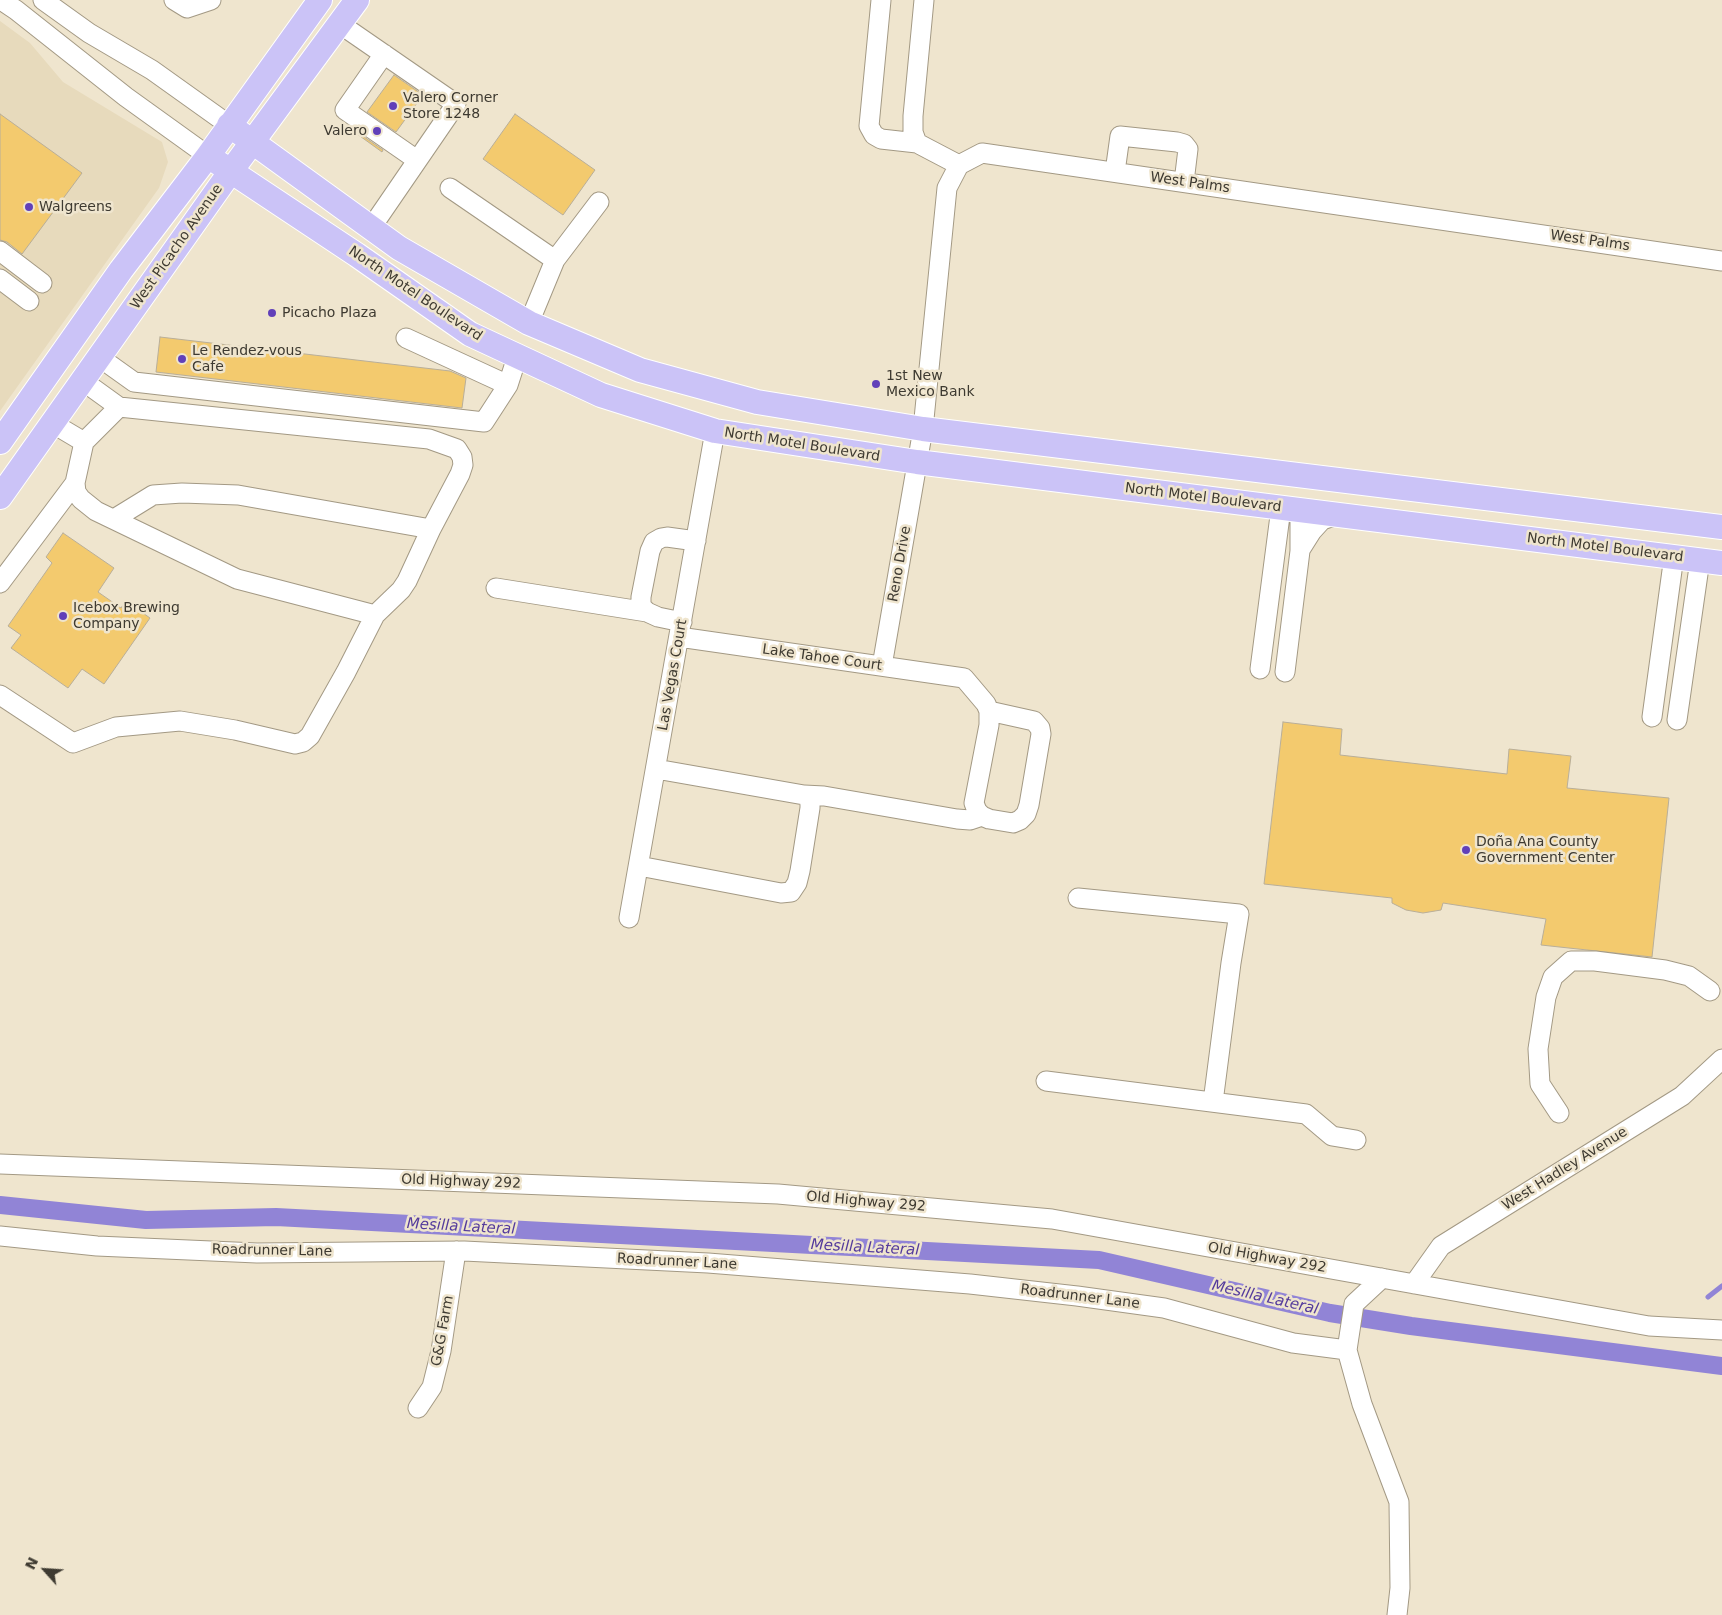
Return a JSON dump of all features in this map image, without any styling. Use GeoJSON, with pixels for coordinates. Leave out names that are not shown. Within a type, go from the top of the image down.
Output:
{"type":"FeatureCollection","features":[{"type":"Feature","properties":{"kind":"main road","name":"West Picacho Avenue"},"geometry":{"type":"LineString","coordinates":[[0,497],[230,172],[357,0]]}},
{"type":"Feature","properties":{"kind":"main road","name":"West Picacho Avenue"},"geometry":{"type":"LineString","coordinates":[[0,442],[122,270],[208,156],[315,2]]}},
{"type":"Feature","properties":{"kind":"main road"},"geometry":{"type":"LineString","coordinates":[[229,125],[399,248],[529,323],[640,370],[748,400],[923,429],[1714,526],[1711,561]]}},
{"type":"Feature","properties":{"kind":"main road","name":"North Motel Boulevard"},"geometry":{"type":"LineString","coordinates":[[208,156],[357,255],[470,334],[601,395],[715,431],[917,462],[1711,561]]}},
{"type":"Feature","properties":{"kind":"main road"},"geometry":{"type":"LineString","coordinates":[[517,357],[529,323]]}},
{"type":"Feature","properties":{"kind":"main road"},"geometry":{"type":"LineString","coordinates":[[26,406],[52,423]]}},
{"type":"Feature","properties":{"kind":"main road"},"geometry":{"type":"LineString","coordinates":[[1291,509],[1296,474]]}},
{"type":"Feature","properties":{"kind":"main road"},"geometry":{"type":"LineString","coordinates":[[1674,556],[1679,522]]}},
{"type":"Feature","properties":{"kind":"street","name":"North Motel Boulevard"},"geometry":{"type":"LineString","coordinates":[[1,0],[126,97],[208,156]]}},
{"type":"Feature","properties":{"kind":"street"},"geometry":{"type":"LineString","coordinates":[[43,0],[89,33],[152,70],[229,125]]}},
{"type":"Feature","properties":{"kind":"street"},"geometry":{"type":"LineString","coordinates":[[174,0],[187,8],[211,0]]}},
{"type":"Feature","properties":{"kind":"street"},"geometry":{"type":"LineString","coordinates":[[881,0],[869,126],[874,135],[881,139],[917,143],[959,165],[948,188],[923,429],[917,462]]}},
{"type":"Feature","properties":{"kind":"street"},"geometry":{"type":"LineString","coordinates":[[917,143],[913,132],[913,116],[924,0]]}},
{"type":"Feature","properties":{"kind":"street"},"geometry":{"type":"LineString","coordinates":[[340,24],[456,104],[371,228]]}},
{"type":"Feature","properties":{"kind":"street"},"geometry":{"type":"LineString","coordinates":[[384,54],[345,110],[417,160]]}},
{"type":"Feature","properties":{"kind":"street"},"geometry":{"type":"LineString","coordinates":[[1116,172],[1120,136],[1177,142],[1184,144],[1188,149],[1184,182]]}},
{"type":"Feature","properties":{"kind":"street","name":"West Palms"},"geometry":{"type":"LineString","coordinates":[[959,165],[982,152],[1722,261]]}},
{"type":"Feature","properties":{"kind":"street"},"geometry":{"type":"LineString","coordinates":[[450,188],[555,260]]}},
{"type":"Feature","properties":{"kind":"street"},"geometry":{"type":"LineString","coordinates":[[529,323],[555,260],[598,202]]}},
{"type":"Feature","properties":{"kind":"street"},"geometry":{"type":"LineString","coordinates":[[0,251],[42,283]]}},
{"type":"Feature","properties":{"kind":"street"},"geometry":{"type":"LineString","coordinates":[[0,279],[29,301]]}},
{"type":"Feature","properties":{"kind":"street"},"geometry":{"type":"LineString","coordinates":[[406,338],[508,385]]}},
{"type":"Feature","properties":{"kind":"street"},"geometry":{"type":"LineString","coordinates":[[99,357],[134,382],[484,422],[508,385],[517,357]]}},
{"type":"Feature","properties":{"kind":"street"},"geometry":{"type":"LineString","coordinates":[[0,695],[73,743],[116,727],[180,720],[295,744],[304,742],[310,736],[346,672],[375,614],[407,581],[463,466],[462,457],[457,449],[430,439],[119,407],[83,381]]}},
{"type":"Feature","properties":{"kind":"street"},"geometry":{"type":"LineString","coordinates":[[0,583],[75,484],[84,442],[119,407]]}},
{"type":"Feature","properties":{"kind":"street"},"geometry":{"type":"LineString","coordinates":[[52,423],[84,442]]}},
{"type":"Feature","properties":{"kind":"street","name":"Las Vegas Court"},"geometry":{"type":"LineString","coordinates":[[629,918],[715,431]]}},
{"type":"Feature","properties":{"kind":"street","name":"Reno Drive"},"geometry":{"type":"LineString","coordinates":[[882,666],[917,462]]}},
{"type":"Feature","properties":{"kind":"street"},"geometry":{"type":"LineString","coordinates":[[75,484],[81,500],[86,505],[237,579],[375,614]]}},
{"type":"Feature","properties":{"kind":"street"},"geometry":{"type":"LineString","coordinates":[[114,519],[153,495],[182,493],[238,495],[431,529]]}},
{"type":"Feature","properties":{"kind":"street"},"geometry":{"type":"LineString","coordinates":[[1285,672],[1300,551],[1291,509]]}},
{"type":"Feature","properties":{"kind":"street"},"geometry":{"type":"LineString","coordinates":[[1260,669],[1291,509]]}},
{"type":"Feature","properties":{"kind":"street"},"geometry":{"type":"LineString","coordinates":[[1300,551],[1312,531],[1322,520],[1337,515]]}},
{"type":"Feature","properties":{"kind":"street"},"geometry":{"type":"LineString","coordinates":[[647,612],[641,606],[641,597],[650,551],[654,542],[667,537],[696,541]]}},
{"type":"Feature","properties":{"kind":"street"},"geometry":{"type":"LineString","coordinates":[[1652,717],[1674,556]]}},
{"type":"Feature","properties":{"kind":"street"},"geometry":{"type":"LineString","coordinates":[[1677,720],[1711,561]]}},
{"type":"Feature","properties":{"kind":"street","name":"Lake Tahoe Court"},"geometry":{"type":"LineString","coordinates":[[496,588],[647,612],[681,630],[882,666],[964,678],[990,711]]}},
{"type":"Feature","properties":{"kind":"street"},"geometry":{"type":"LineString","coordinates":[[656,769],[957,819],[970,820],[982,816],[1013,823],[1020,820],[1026,814],[1029,805],[1041,734],[1040,728],[1034,721],[990,711],[974,803],[977,811],[982,816]]}},
{"type":"Feature","properties":{"kind":"street"},"geometry":{"type":"LineString","coordinates":[[639,866],[781,893],[791,892],[797,883],[800,871],[810,808],[810,800],[804,795]]}},
{"type":"Feature","properties":{"kind":"street"},"geometry":{"type":"LineString","coordinates":[[1078,898],[1239,914],[1213,1102]]}},
{"type":"Feature","properties":{"kind":"street"},"geometry":{"type":"LineString","coordinates":[[1559,1113],[1540,1084],[1538,1049],[1546,997],[1553,976],[1571,961],[1595,961],[1666,970],[1689,976],[1710,991]]}},
{"type":"Feature","properties":{"kind":"street","name":"West Hadley Avenue"},"geometry":{"type":"LineString","coordinates":[[1414,1284],[1441,1246],[1682,1096],[1722,1059]]}},
{"type":"Feature","properties":{"kind":"street"},"geometry":{"type":"LineString","coordinates":[[1046,1081],[1306,1114],[1332,1136],[1356,1140]]}},
{"type":"Feature","properties":{"kind":"street","name":"Old Highway 292"},"geometry":{"type":"LineString","coordinates":[[0,1164],[778,1194],[1052,1219],[1649,1326],[1722,1330]]}},
{"type":"Feature","properties":{"kind":"street","name":"Roadrunner Lane"},"geometry":{"type":"LineString","coordinates":[[0,1236],[97,1246],[256,1253],[456,1251],[708,1263],[960,1284],[1077,1296],[1164,1308],[1293,1344],[1348,1344]]}},
{"type":"Feature","properties":{"kind":"street","name":"G&G Farm"},"geometry":{"type":"LineString","coordinates":[[418,1408],[432,1387],[440,1351],[456,1251]]}},
{"type":"Feature","properties":{"kind":"street"},"geometry":{"type":"LineString","coordinates":[[1382,1278],[1354,1304],[1348,1344],[1362,1404],[1398,1502],[1400,1588],[1397,1615]]}},
{"type":"Feature","properties":{"kind":"shaded area"},"geometry":{"type":"Polygon","coordinates":[[[0,21],[30,43],[63,82],[162,142],[168,162],[159,188],[0,411],[0,21]]]}},
{"type":"Feature","properties":{"kind":"building"},"geometry":{"type":"Polygon","coordinates":[[[394,75],[423,95],[396,132],[367,112],[394,75]]]}},
{"type":"Feature","properties":{"kind":"building","name":"Walgreens"},"geometry":{"type":"Polygon","coordinates":[[[0,114],[82,173],[22,254],[7,242],[0,240],[0,114]]]}},
{"type":"Feature","properties":{"kind":"building"},"geometry":{"type":"Polygon","coordinates":[[[515,114],[595,170],[563,215],[483,159],[515,114]]]}},
{"type":"Feature","properties":{"kind":"building"},"geometry":{"type":"Polygon","coordinates":[[[353,131],[383,150],[382,152],[353,131]]]}},
{"type":"Feature","properties":{"kind":"building"},"geometry":{"type":"Polygon","coordinates":[[[160,337],[450,371],[466,378],[462,408],[156,372],[160,337]]]}},
{"type":"Feature","properties":{"kind":"building"},"geometry":{"type":"Polygon","coordinates":[[[63,533],[114,568],[98,592],[121,608],[126,601],[150,618],[104,684],[82,669],[68,688],[11,648],[21,635],[8,626],[52,563],[46,557],[63,533]]]}},
{"type":"Feature","properties":{"kind":"building","name":"Doña Ana County Government Center"},"geometry":{"type":"Polygon","coordinates":[[[1283,722],[1342,729],[1340,755],[1507,774],[1509,749],[1571,756],[1567,788],[1669,798],[1652,957],[1541,945],[1546,919],[1443,903],[1441,910],[1423,913],[1406,910],[1392,903],[1392,898],[1264,884],[1283,722]]]}},
{"type":"Feature","properties":{"kind":"waterway","name":"Mesilla Lateral"},"geometry":{"type":"LineString","coordinates":[[0,1205],[146,1220],[276,1217],[1099,1260],[1330,1313],[1411,1326],[1722,1366]]}},
{"type":"Feature","properties":{"kind":"waterway"},"geometry":{"type":"LineString","coordinates":[[1708,1297],[1722,1286]]}},
{"type":"Feature","properties":{"kind":"place","name":"Valero Corner Store 1248"},"geometry":{"type":"Point","coordinates":[393,106]}},
{"type":"Feature","properties":{"kind":"place","name":"Valero"},"geometry":{"type":"Point","coordinates":[377,131]}},
{"type":"Feature","properties":{"kind":"place","name":"Walgreens"},"geometry":{"type":"Point","coordinates":[29,207]}},
{"type":"Feature","properties":{"kind":"place","name":"Picacho Plaza"},"geometry":{"type":"Point","coordinates":[272,313]}},
{"type":"Feature","properties":{"kind":"place","name":"Le Rendez-vous Cafe"},"geometry":{"type":"Point","coordinates":[182,359]}},
{"type":"Feature","properties":{"kind":"place","name":"1st New Mexico Bank"},"geometry":{"type":"Point","coordinates":[876,384]}},
{"type":"Feature","properties":{"kind":"place","name":"Icebox Brewing Company"},"geometry":{"type":"Point","coordinates":[63,616]}},
{"type":"Feature","properties":{"kind":"place","name":"Doña Ana County Government Center"},"geometry":{"type":"Point","coordinates":[1466,850]}}]}
